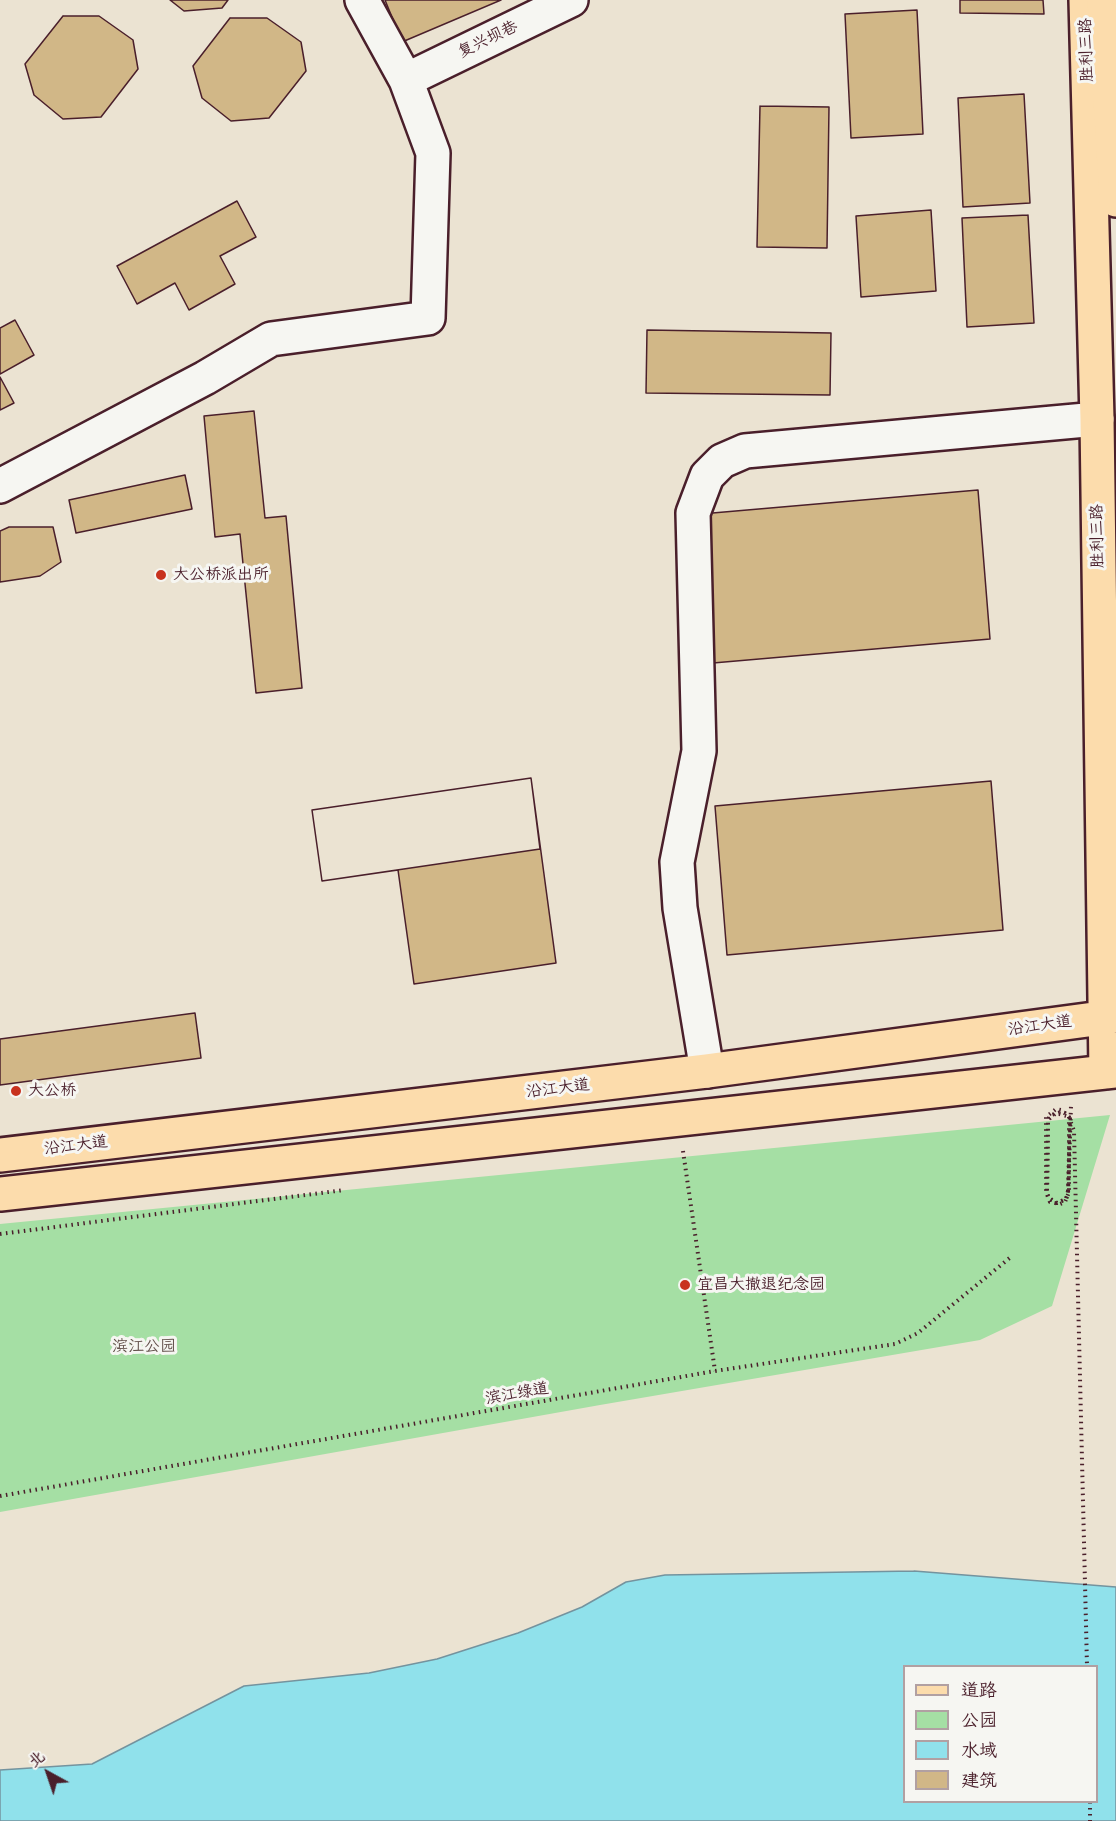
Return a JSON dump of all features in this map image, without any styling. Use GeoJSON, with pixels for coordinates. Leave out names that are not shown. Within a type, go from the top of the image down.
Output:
{"type":"FeatureCollection","features":[{"type":"Feature","properties":{"kind":"main road","name":"胜利三路"},"geometry":{"type":"LineString","coordinates":[[1086,0],[1111,1071]]}},
{"type":"Feature","properties":{"kind":"main road"},"geometry":{"type":"LineString","coordinates":[[1104,0],[1116,200]]}},
{"type":"Feature","properties":{"kind":"main road","name":"沿江大道"},"geometry":{"type":"LineString","coordinates":[[0,1155],[707,1071],[1110,1017]]}},
{"type":"Feature","properties":{"kind":"main road"},"geometry":{"type":"LineString","coordinates":[[0,1194],[1111,1071]]}},
{"type":"Feature","properties":{"kind":"street"},"geometry":{"type":"LineString","coordinates":[[0,486],[205,378],[271,339],[428,318],[433,153],[406,81],[362,0]]}},
{"type":"Feature","properties":{"kind":"street","name":"复兴坝巷"},"geometry":{"type":"LineString","coordinates":[[406,81],[571,0]]}},
{"type":"Feature","properties":{"kind":"street"},"geometry":{"type":"LineString","coordinates":[[707,1071],[680,908],[677,862],[699,751],[693,513],[707,476],[722,460],[745,451],[1097,419]]}},
{"type":"Feature","properties":{"kind":"path"},"geometry":{"type":"LineString","coordinates":[[1073,1076],[1068,1194],[1066,1199],[1057,1203],[1048,1198],[1047,1193],[1048,1120],[1051,1115],[1061,1112],[1070,1117],[1069,1138],[1068,1194],[1066,1199],[1057,1203],[1048,1198],[1047,1192],[1048,1119],[1051,1115],[1060,1112],[1069,1117],[1069,1138],[1069,1192],[1065,1202],[1054,1204],[1046,1192],[1046,1117],[1048,1113],[1056,1109],[1066,1113],[1074,1131],[1087,1665]]}},
{"type":"Feature","properties":{"kind":"path"},"geometry":{"type":"LineString","coordinates":[[683,1147],[715,1371]]}},
{"type":"Feature","properties":{"kind":"path","name":"滨江绿道"},"geometry":{"type":"LineString","coordinates":[[0,1496],[715,1371],[895,1344],[908,1339],[1012,1256]]}},
{"type":"Feature","properties":{"kind":"path"},"geometry":{"type":"LineString","coordinates":[[1090,1803],[1090,1821]]}},
{"type":"Feature","properties":{"kind":"green space","name":"滨江公园"},"geometry":{"type":"Polygon","coordinates":[[[1110,1115],[1052,1306],[980,1340],[0,1512],[0,1224],[1110,1115]]]}},
{"type":"Feature","properties":{"kind":"water"},"geometry":{"type":"Polygon","coordinates":[[[914,1571],[1116,1587],[1116,1821],[0,1821],[0,1770],[92,1764],[244,1686],[369,1673],[437,1659],[518,1633],[582,1607],[626,1582],[665,1575],[914,1571]]]}},
{"type":"Feature","properties":{"kind":"building"},"geometry":{"type":"Polygon","coordinates":[[[170,0],[228,0],[222,8],[184,11],[170,0]]]}},
{"type":"Feature","properties":{"kind":"building"},"geometry":{"type":"Polygon","coordinates":[[[385,0],[501,0],[402,42],[385,0]]]}},
{"type":"Feature","properties":{"kind":"building"},"geometry":{"type":"Polygon","coordinates":[[[960,0],[1043,0],[1044,14],[960,13],[960,0]]]}},
{"type":"Feature","properties":{"kind":"building"},"geometry":{"type":"Polygon","coordinates":[[[917,10],[923,134],[851,138],[845,14],[917,10]]]}},
{"type":"Feature","properties":{"kind":"building"},"geometry":{"type":"Polygon","coordinates":[[[63,16],[99,16],[133,40],[138,69],[101,117],[63,119],[34,95],[25,64],[63,16]]]}},
{"type":"Feature","properties":{"kind":"building"},"geometry":{"type":"Polygon","coordinates":[[[230,18],[267,18],[301,42],[306,71],[269,118],[231,121],[202,98],[193,66],[230,18]]]}},
{"type":"Feature","properties":{"kind":"building"},"geometry":{"type":"Polygon","coordinates":[[[1024,94],[1030,203],[963,207],[958,98],[1024,94]]]}},
{"type":"Feature","properties":{"kind":"building"},"geometry":{"type":"Polygon","coordinates":[[[760,106],[829,107],[827,248],[757,247],[760,106]]]}},
{"type":"Feature","properties":{"kind":"building"},"geometry":{"type":"Polygon","coordinates":[[[237,201],[256,237],[220,256],[235,284],[189,310],[175,283],[137,304],[117,266],[237,201]]]}},
{"type":"Feature","properties":{"kind":"building"},"geometry":{"type":"Polygon","coordinates":[[[931,210],[936,291],[861,297],[856,216],[931,210]]]}},
{"type":"Feature","properties":{"kind":"building"},"geometry":{"type":"Polygon","coordinates":[[[1028,215],[1034,323],[967,327],[962,218],[1028,215]]]}},
{"type":"Feature","properties":{"kind":"building"},"geometry":{"type":"Polygon","coordinates":[[[15,320],[34,355],[0,374],[0,328],[15,320]]]}},
{"type":"Feature","properties":{"kind":"building"},"geometry":{"type":"Polygon","coordinates":[[[647,330],[831,333],[830,395],[646,393],[647,330]]]}},
{"type":"Feature","properties":{"kind":"building"},"geometry":{"type":"Polygon","coordinates":[[[0,377],[14,403],[0,410],[0,377]]]}},
{"type":"Feature","properties":{"kind":"building"},"geometry":{"type":"Polygon","coordinates":[[[254,411],[265,518],[286,516],[302,688],[256,693],[240,534],[215,537],[204,416],[254,411]]]}},
{"type":"Feature","properties":{"kind":"building"},"geometry":{"type":"Polygon","coordinates":[[[185,475],[192,509],[76,533],[69,500],[185,475]]]}},
{"type":"Feature","properties":{"kind":"building"},"geometry":{"type":"Polygon","coordinates":[[[978,490],[990,639],[713,663],[701,514],[978,490]]]}},
{"type":"Feature","properties":{"kind":"building"},"geometry":{"type":"Polygon","coordinates":[[[9,527],[53,527],[61,562],[40,576],[0,582],[0,531],[9,527]]]}},
{"type":"Feature","properties":{"kind":"building"},"geometry":{"type":"Polygon","coordinates":[[[531,778],[556,963],[414,984],[398,870],[322,881],[312,810],[531,778]]]}},
{"type":"Feature","properties":{"kind":"building"},"geometry":{"type":"Polygon","coordinates":[[[531,778],[540,849],[322,881],[312,810],[531,778]]]}},
{"type":"Feature","properties":{"kind":"building"},"geometry":{"type":"Polygon","coordinates":[[[991,781],[1003,930],[727,955],[715,806],[991,781]]]}},
{"type":"Feature","properties":{"kind":"building"},"geometry":{"type":"Polygon","coordinates":[[[195,1013],[201,1058],[0,1085],[0,1039],[195,1013]]]}},
{"type":"Feature","properties":{"kind":"place","name":"大公桥派出所"},"geometry":{"type":"Point","coordinates":[161,575]}},
{"type":"Feature","properties":{"kind":"place","name":"大公桥"},"geometry":{"type":"Point","coordinates":[16,1091]}},
{"type":"Feature","properties":{"kind":"place","name":"宜昌大撤退纪念园"},"geometry":{"type":"Point","coordinates":[685,1285]}}]}
